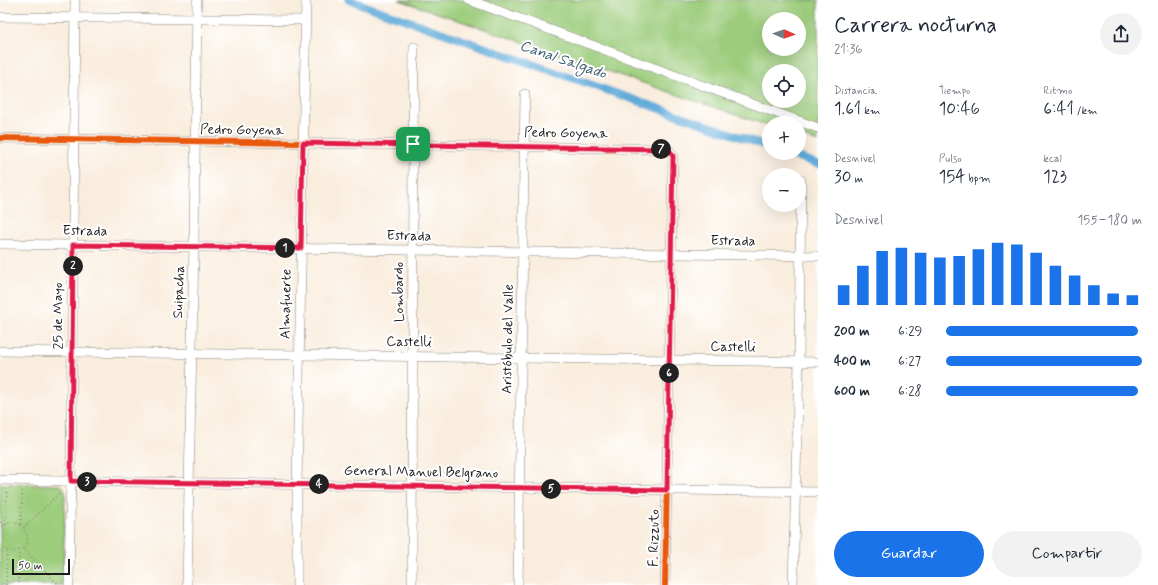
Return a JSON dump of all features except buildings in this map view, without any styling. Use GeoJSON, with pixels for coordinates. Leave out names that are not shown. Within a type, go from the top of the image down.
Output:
{"type":"FeatureCollection","features":[{"type":"Feature","properties":{"kind":"street","name":"25 de Mayo"},"geometry":{"type":"LineString","coordinates":[[69,585],[75,0]]}},
{"type":"Feature","properties":{"kind":"street","name":"Suipacha"},"geometry":{"type":"LineString","coordinates":[[188,585],[197,0]]}},
{"type":"Feature","properties":{"kind":"street","name":"Almafuerte"},"geometry":{"type":"LineString","coordinates":[[297,585],[297,484],[306,0]]}},
{"type":"Feature","properties":{"kind":"street"},"geometry":{"type":"LineString","coordinates":[[469,0],[818,128]]}},
{"type":"Feature","properties":{"kind":"street"},"geometry":{"type":"LineString","coordinates":[[0,17],[305,20]]}},
{"type":"Feature","properties":{"kind":"street","name":"Lombardo"},"geometry":{"type":"LineString","coordinates":[[412,585],[414,47]]}},
{"type":"Feature","properties":{"kind":"street","name":"Aristóbulo del Valle"},"geometry":{"type":"LineString","coordinates":[[518,585],[525,94]]}},
{"type":"Feature","properties":{"kind":"street","name":"Pedro Goyena"},"geometry":{"type":"LineString","coordinates":[[0,138],[664,149],[670,151],[673,156]]}},
{"type":"Feature","properties":{"kind":"street","name":"F. Rizzuto"},"geometry":{"type":"LineString","coordinates":[[665,585],[673,156]]}},
{"type":"Feature","properties":{"kind":"street"},"geometry":{"type":"LineString","coordinates":[[793,585],[799,362],[801,212]]}},
{"type":"Feature","properties":{"kind":"street","name":"Estrada"},"geometry":{"type":"LineString","coordinates":[[0,244],[818,256]]}},
{"type":"Feature","properties":{"kind":"street","name":"Castelli"},"geometry":{"type":"LineString","coordinates":[[0,351],[818,362]]}},
{"type":"Feature","properties":{"kind":"street","name":"General Manuel Belgrano"},"geometry":{"type":"LineString","coordinates":[[0,480],[818,492]]}},
{"type":"Feature","properties":{"kind":"path"},"geometry":{"type":"LineString","coordinates":[[5,525],[7,490]]}},
{"type":"Feature","properties":{"kind":"path"},"geometry":{"type":"LineString","coordinates":[[21,525],[22,490]]}},
{"type":"Feature","properties":{"kind":"path"},"geometry":{"type":"LineString","coordinates":[[24,528],[61,491]]}},
{"type":"Feature","properties":{"kind":"path"},"geometry":{"type":"LineString","coordinates":[[0,522],[5,525]]}},
{"type":"Feature","properties":{"kind":"path"},"geometry":{"type":"LineString","coordinates":[[0,531],[5,525],[12,523],[21,525],[26,531],[27,540],[23,548],[15,552],[7,551],[0,544]]}},
{"type":"Feature","properties":{"kind":"path"},"geometry":{"type":"LineString","coordinates":[[23,548],[59,585]]}},
{"type":"Feature","properties":{"kind":"path"},"geometry":{"type":"LineString","coordinates":[[19,550],[19,585]]}},
{"type":"Feature","properties":{"kind":"path"},"geometry":{"type":"LineString","coordinates":[[6,585],[7,551]]}},
{"type":"Feature","properties":{"kind":"green space"},"geometry":{"type":"Polygon","coordinates":[[[399,0],[818,0],[818,142],[806,138],[806,116],[762,116],[762,124],[399,0]]]}},
{"type":"Feature","properties":{"kind":"green space"},"geometry":{"type":"Polygon","coordinates":[[[0,484],[60,485],[63,487],[65,491],[63,585],[0,585],[0,484]]]}},
{"type":"Feature","properties":{"kind":"waterway","name":"Canal Salgado"},"geometry":{"type":"LineString","coordinates":[[349,0],[762,145]]}},
{"type":"Feature","properties":{"kind":"waterway","name":"Canal Salgado"},"geometry":{"type":"LineString","coordinates":[[806,160],[818,164]]}},
{"type":"Feature","properties":{"kind":"cycle path"},"geometry":{"type":"LineString","coordinates":[[0,138],[664,149],[670,151],[673,156],[665,585]]}},
{"type":"Feature","properties":{"kind":"route"},"geometry":{"type":"LineString","coordinates":[[303,143],[413,144],[664,149],[670,151],[673,156],[667,490],[71,481],[73,245],[301,248],[303,143]]}}]}
